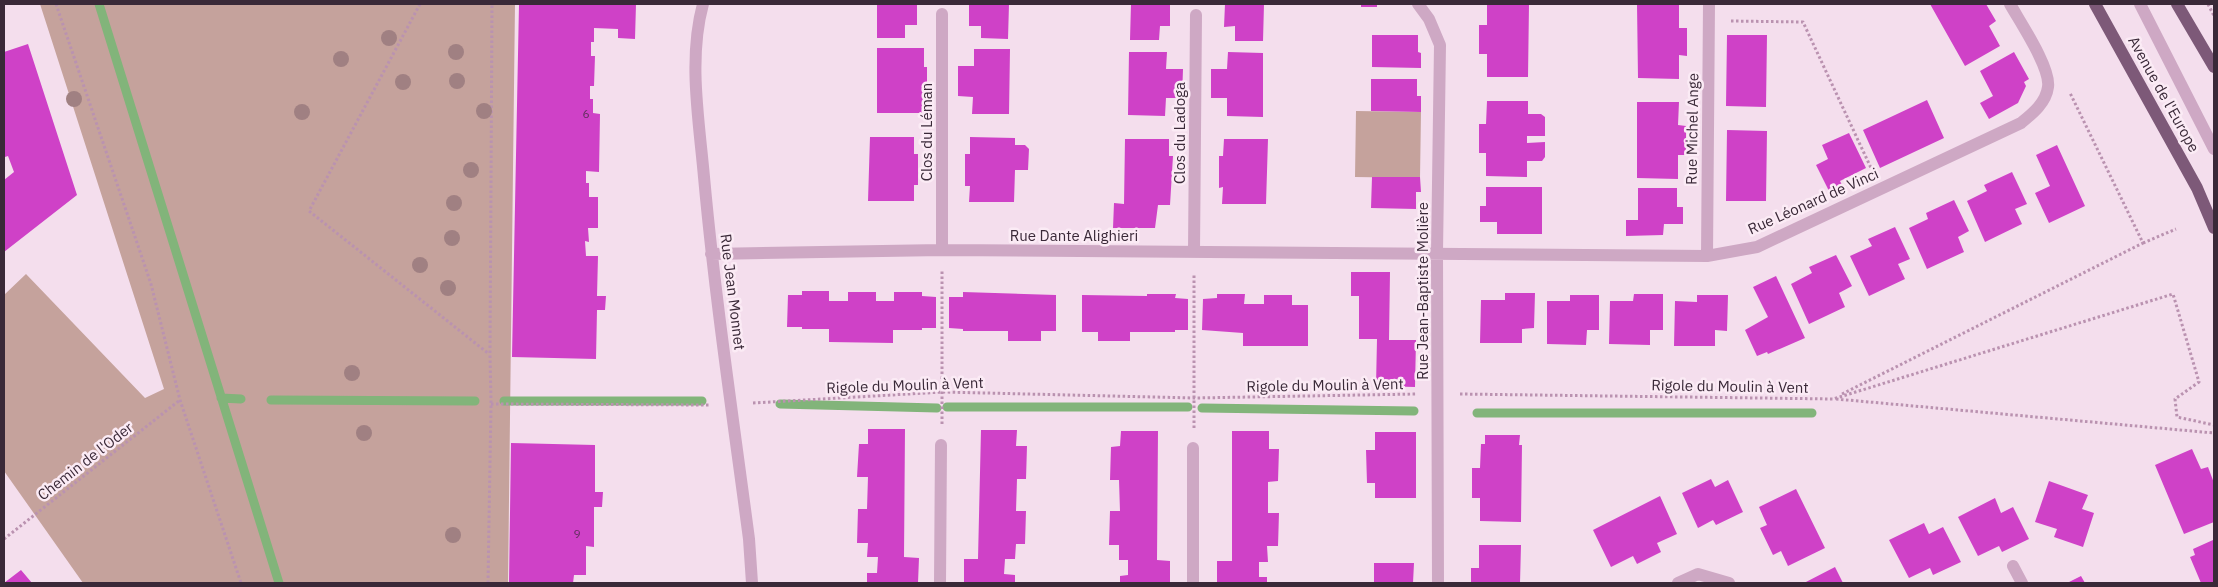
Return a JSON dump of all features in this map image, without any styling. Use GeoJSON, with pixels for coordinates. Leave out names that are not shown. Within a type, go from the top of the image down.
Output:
{"type":"FeatureCollection","features":[{"type":"Feature","properties":{"kind":"main road","name":"Avenue de l'Europe"},"geometry":{"type":"LineString","coordinates":[[2095,4],[2197,188],[2214,228]]}},
{"type":"Feature","properties":{"kind":"main road"},"geometry":{"type":"LineString","coordinates":[[2178,4],[2214,67]]}},
{"type":"Feature","properties":{"kind":"street","name":"Rue Jean Monnet"},"geometry":{"type":"LineString","coordinates":[[703,4],[697,28],[697,94],[711,254],[749,539],[752,583]]}},
{"type":"Feature","properties":{"kind":"street","name":"Rue Jean-Baptiste Molière"},"geometry":{"type":"LineString","coordinates":[[1418,4],[1429,19],[1440,45],[1437,252],[1438,583]]}},
{"type":"Feature","properties":{"kind":"street","name":"Rue Michel Ange"},"geometry":{"type":"LineString","coordinates":[[1707,256],[1709,4]]}},
{"type":"Feature","properties":{"kind":"street"},"geometry":{"type":"LineString","coordinates":[[2010,4],[2047,71],[2048,88]]}},
{"type":"Feature","properties":{"kind":"street"},"geometry":{"type":"LineString","coordinates":[[2140,4],[2214,149]]}},
{"type":"Feature","properties":{"kind":"street","name":"Clos du Léman"},"geometry":{"type":"LineString","coordinates":[[942,14],[942,250]]}},
{"type":"Feature","properties":{"kind":"street","name":"Clos du Ladoga"},"geometry":{"type":"LineString","coordinates":[[1194,251],[1196,15]]}},
{"type":"Feature","properties":{"kind":"street","name":"Rue Léonard de Vinci"},"geometry":{"type":"LineString","coordinates":[[1437,252],[1707,256],[1758,247],[2021,123],[2037,110],[2048,88]]}},
{"type":"Feature","properties":{"kind":"street","name":"Rue Dante Alighieri"},"geometry":{"type":"LineString","coordinates":[[711,254],[942,250],[1437,252]]}},
{"type":"Feature","properties":{"kind":"street"},"geometry":{"type":"LineString","coordinates":[[940,583],[941,445]]}},
{"type":"Feature","properties":{"kind":"street"},"geometry":{"type":"LineString","coordinates":[[1193,448],[1193,583]]}},
{"type":"Feature","properties":{"kind":"street"},"geometry":{"type":"LineString","coordinates":[[2013,566],[2022,583]]}},
{"type":"Feature","properties":{"kind":"street"},"geometry":{"type":"LineString","coordinates":[[1678,583],[1698,574],[1729,583]]}},
{"type":"Feature","properties":{"kind":"path"},"geometry":{"type":"LineString","coordinates":[[56,4],[151,284],[180,400],[241,583]]}},
{"type":"Feature","properties":{"kind":"path"},"geometry":{"type":"LineString","coordinates":[[420,4],[309,211],[490,354]]}},
{"type":"Feature","properties":{"kind":"path"},"geometry":{"type":"LineString","coordinates":[[488,583],[491,404],[492,4]]}},
{"type":"Feature","properties":{"kind":"path"},"geometry":{"type":"LineString","coordinates":[[2208,4],[2214,16]]}},
{"type":"Feature","properties":{"kind":"path"},"geometry":{"type":"LineString","coordinates":[[1710,21],[1803,22],[1881,189]]}},
{"type":"Feature","properties":{"kind":"path"},"geometry":{"type":"LineString","coordinates":[[2048,88],[2066,86],[2143,243]]}},
{"type":"Feature","properties":{"kind":"path"},"geometry":{"type":"LineString","coordinates":[[1832,399],[2143,243],[2176,229]]}},
{"type":"Feature","properties":{"kind":"path"},"geometry":{"type":"LineString","coordinates":[[941,445],[943,392],[942,250]]}},
{"type":"Feature","properties":{"kind":"path"},"geometry":{"type":"LineString","coordinates":[[1193,448],[1195,398],[1194,251]]}},
{"type":"Feature","properties":{"kind":"path","name":"Rigole du Moulin à Vent"},"geometry":{"type":"LineString","coordinates":[[491,404],[731,405],[943,392],[1195,398],[1438,394],[1832,399],[2173,294],[2199,382],[2175,399],[2177,417],[2214,425]]}},
{"type":"Feature","properties":{"kind":"path"},"geometry":{"type":"LineString","coordinates":[[1832,399],[2214,433]]}},
{"type":"Feature","properties":{"kind":"path","name":"Chemin de l'Oder"},"geometry":{"type":"LineString","coordinates":[[4,539],[180,400]]}},
{"type":"Feature","properties":{"kind":"shaded area"},"geometry":{"type":"Polygon","coordinates":[[[40,4],[515,4],[508,583],[83,583],[4,471],[4,295],[26,274],[145,398],[164,389],[40,4]]]}},
{"type":"Feature","properties":{"kind":"shaded area"},"geometry":{"type":"Polygon","coordinates":[[[1356,111],[1421,112],[1420,178],[1355,177],[1356,111]]]}},
{"type":"Feature","properties":{"kind":"building"},"geometry":{"type":"Polygon","coordinates":[[[519,4],[636,4],[635,39],[618,38],[618,29],[594,28],[594,42],[591,42],[591,56],[595,56],[594,86],[590,86],[590,99],[593,99],[593,113],[600,114],[599,172],[586,171],[586,183],[589,183],[589,197],[598,197],[598,228],[588,228],[589,242],[585,241],[586,256],[598,256],[597,296],[606,296],[605,310],[597,310],[596,359],[512,357],[519,4]]]}},
{"type":"Feature","properties":{"kind":"building"},"geometry":{"type":"Polygon","coordinates":[[[877,4],[917,4],[917,25],[905,25],[905,38],[877,38],[877,4]]]}},
{"type":"Feature","properties":{"kind":"building"},"geometry":{"type":"Polygon","coordinates":[[[969,4],[1009,4],[1008,39],[981,38],[981,26],[969,26],[969,4]]]}},
{"type":"Feature","properties":{"kind":"building"},"geometry":{"type":"Polygon","coordinates":[[[1131,4],[1170,4],[1170,26],[1160,26],[1159,40],[1130,40],[1131,4]]]}},
{"type":"Feature","properties":{"kind":"building"},"geometry":{"type":"Polygon","coordinates":[[[1225,4],[1264,4],[1263,41],[1235,41],[1235,26],[1224,27],[1225,4]]]}},
{"type":"Feature","properties":{"kind":"building"},"geometry":{"type":"Polygon","coordinates":[[[1361,4],[1377,4],[1377,7],[1361,7],[1361,4]]]}},
{"type":"Feature","properties":{"kind":"building"},"geometry":{"type":"Polygon","coordinates":[[[1487,4],[1529,4],[1528,77],[1487,77],[1487,54],[1479,54],[1479,25],[1487,25],[1487,4]]]}},
{"type":"Feature","properties":{"kind":"building"},"geometry":{"type":"Polygon","coordinates":[[[1637,4],[1679,5],[1679,28],[1687,28],[1687,56],[1679,55],[1679,79],[1638,78],[1637,4]]]}},
{"type":"Feature","properties":{"kind":"building"},"geometry":{"type":"Polygon","coordinates":[[[1930,4],[1986,4],[1996,21],[1989,26],[2000,46],[1965,66],[1930,4]]]}},
{"type":"Feature","properties":{"kind":"building"},"geometry":{"type":"Polygon","coordinates":[[[1372,35],[1418,35],[1418,52],[1421,53],[1421,68],[1372,67],[1372,35]]]}},
{"type":"Feature","properties":{"kind":"building"},"geometry":{"type":"Polygon","coordinates":[[[1727,35],[1767,35],[1766,107],[1726,106],[1727,35]]]}},
{"type":"Feature","properties":{"kind":"building"},"geometry":{"type":"Polygon","coordinates":[[[28,44],[77,195],[4,252],[4,180],[14,172],[8,156],[5,157],[4,154],[4,52],[28,44]]]}},
{"type":"Feature","properties":{"kind":"building"},"geometry":{"type":"Polygon","coordinates":[[[877,48],[924,48],[924,67],[927,67],[927,95],[924,96],[924,113],[877,113],[877,48]]]}},
{"type":"Feature","properties":{"kind":"building"},"geometry":{"type":"Polygon","coordinates":[[[974,49],[1010,49],[1009,114],[972,114],[973,97],[958,96],[958,66],[974,66],[974,49]]]}},
{"type":"Feature","properties":{"kind":"building"},"geometry":{"type":"Polygon","coordinates":[[[1129,52],[1167,52],[1166,69],[1183,69],[1182,98],[1166,98],[1165,116],[1128,115],[1129,52]]]}},
{"type":"Feature","properties":{"kind":"building"},"geometry":{"type":"Polygon","coordinates":[[[1228,52],[1263,53],[1263,117],[1227,116],[1227,98],[1211,98],[1211,69],[1227,69],[1228,52]]]}},
{"type":"Feature","properties":{"kind":"building"},"geometry":{"type":"Polygon","coordinates":[[[2014,52],[2029,79],[2024,82],[2026,86],[2018,103],[1989,119],[1980,103],[1993,96],[1980,71],[2014,52]]]}},
{"type":"Feature","properties":{"kind":"building"},"geometry":{"type":"Polygon","coordinates":[[[1371,79],[1417,79],[1417,96],[1421,96],[1421,112],[1371,111],[1371,79]]]}},
{"type":"Feature","properties":{"kind":"building"},"geometry":{"type":"Polygon","coordinates":[[[1927,100],[1944,138],[1880,168],[1863,130],[1927,100]]]}},
{"type":"Feature","properties":{"kind":"building"},"geometry":{"type":"Polygon","coordinates":[[[1487,101],[1528,101],[1528,114],[1541,114],[1545,117],[1545,136],[1527,136],[1527,143],[1545,142],[1545,157],[1542,161],[1527,161],[1527,177],[1486,176],[1486,153],[1479,153],[1479,124],[1486,124],[1487,101]]]}},
{"type":"Feature","properties":{"kind":"building"},"geometry":{"type":"Polygon","coordinates":[[[1637,102],[1679,102],[1678,125],[1686,126],[1686,155],[1678,155],[1678,179],[1637,178],[1637,102]]]}},
{"type":"Feature","properties":{"kind":"building"},"geometry":{"type":"Polygon","coordinates":[[[1727,130],[1767,131],[1766,201],[1726,201],[1727,130]]]}},
{"type":"Feature","properties":{"kind":"building"},"geometry":{"type":"Polygon","coordinates":[[[1849,133],[1866,168],[1840,181],[1842,185],[1829,191],[1816,165],[1828,159],[1822,145],[1849,133]]]}},
{"type":"Feature","properties":{"kind":"building"},"geometry":{"type":"Polygon","coordinates":[[[870,137],[914,137],[914,154],[918,154],[918,185],[914,185],[914,201],[868,201],[870,137]]]}},
{"type":"Feature","properties":{"kind":"building"},"geometry":{"type":"Polygon","coordinates":[[[970,137],[1015,138],[1015,145],[1025,145],[1029,149],[1028,170],[1015,170],[1014,202],[969,202],[970,186],[965,186],[965,154],[970,154],[970,137]]]}},
{"type":"Feature","properties":{"kind":"building"},"geometry":{"type":"Polygon","coordinates":[[[1125,139],[1169,139],[1169,156],[1173,156],[1170,205],[1158,205],[1155,228],[1113,228],[1114,203],[1124,204],[1125,139]]]}},
{"type":"Feature","properties":{"kind":"building"},"geometry":{"type":"Polygon","coordinates":[[[1224,139],[1268,139],[1266,204],[1222,204],[1223,187],[1219,188],[1219,156],[1223,156],[1224,139]]]}},
{"type":"Feature","properties":{"kind":"building"},"geometry":{"type":"Polygon","coordinates":[[[2057,145],[2085,206],[2049,223],[2035,193],[2050,186],[2036,155],[2057,145]]]}},
{"type":"Feature","properties":{"kind":"building"},"geometry":{"type":"Polygon","coordinates":[[[2012,172],[2027,204],[2015,209],[2022,224],[1985,242],[1967,201],[1987,191],[1984,185],[2012,172]]]}},
{"type":"Feature","properties":{"kind":"building"},"geometry":{"type":"Polygon","coordinates":[[[1372,177],[1420,177],[1421,192],[1416,192],[1416,209],[1371,208],[1372,177]]]}},
{"type":"Feature","properties":{"kind":"building"},"geometry":{"type":"Polygon","coordinates":[[[1486,187],[1542,187],[1542,234],[1497,234],[1497,222],[1480,222],[1480,206],[1486,206],[1486,187]]]}},
{"type":"Feature","properties":{"kind":"building"},"geometry":{"type":"Polygon","coordinates":[[[1638,188],[1677,188],[1677,207],[1683,207],[1683,224],[1664,224],[1663,235],[1626,236],[1626,220],[1638,220],[1638,188]]]}},
{"type":"Feature","properties":{"kind":"building"},"geometry":{"type":"Polygon","coordinates":[[[1954,200],[1969,231],[1958,237],[1964,252],[1927,269],[1909,228],[1928,219],[1926,213],[1954,200]]]}},
{"type":"Feature","properties":{"kind":"building"},"geometry":{"type":"Polygon","coordinates":[[[1895,227],[1910,259],[1898,264],[1905,279],[1869,296],[1850,256],[1872,246],[1868,239],[1895,227]]]}},
{"type":"Feature","properties":{"kind":"building"},"geometry":{"type":"Polygon","coordinates":[[[1836,255],[1852,286],[1839,293],[1845,307],[1809,324],[1791,284],[1812,273],[1809,267],[1836,255]]]}},
{"type":"Feature","properties":{"kind":"building"},"geometry":{"type":"Polygon","coordinates":[[[1351,272],[1390,272],[1389,340],[1416,340],[1415,387],[1376,386],[1377,339],[1359,339],[1359,296],[1351,296],[1351,272]]]}},
{"type":"Feature","properties":{"kind":"building"},"geometry":{"type":"Polygon","coordinates":[[[1776,276],[1805,338],[1768,354],[1767,352],[1757,356],[1745,330],[1768,317],[1753,287],[1776,276]]]}},
{"type":"Feature","properties":{"kind":"building"},"geometry":{"type":"Polygon","coordinates":[[[802,291],[829,291],[829,301],[848,301],[848,292],[876,292],[876,301],[894,301],[894,292],[922,292],[922,296],[936,297],[936,328],[893,330],[893,343],[829,342],[829,329],[787,327],[788,295],[802,295],[802,291]]]}},
{"type":"Feature","properties":{"kind":"building"},"geometry":{"type":"Polygon","coordinates":[[[963,292],[1056,295],[1056,331],[1041,331],[1041,341],[1008,341],[1008,331],[963,331],[963,329],[949,328],[949,297],[963,297],[963,292]]]}},
{"type":"Feature","properties":{"kind":"building"},"geometry":{"type":"Polygon","coordinates":[[[1505,293],[1535,293],[1534,328],[1522,329],[1522,343],[1480,343],[1481,300],[1505,300],[1505,293]]]}},
{"type":"Feature","properties":{"kind":"building"},"geometry":{"type":"Polygon","coordinates":[[[1147,294],[1176,294],[1175,298],[1188,299],[1188,330],[1175,330],[1175,332],[1130,332],[1130,341],[1098,341],[1098,332],[1082,332],[1082,295],[1147,296],[1147,294]]]}},
{"type":"Feature","properties":{"kind":"building"},"geometry":{"type":"Polygon","coordinates":[[[1217,294],[1245,294],[1244,304],[1264,304],[1264,295],[1292,295],[1292,305],[1308,305],[1308,346],[1243,346],[1243,333],[1202,330],[1203,299],[1217,298],[1217,294]]]}},
{"type":"Feature","properties":{"kind":"building"},"geometry":{"type":"Polygon","coordinates":[[[1634,294],[1663,294],[1663,330],[1650,330],[1650,345],[1609,344],[1610,301],[1633,301],[1634,294]]]}},
{"type":"Feature","properties":{"kind":"building"},"geometry":{"type":"Polygon","coordinates":[[[1570,295],[1599,295],[1599,330],[1587,330],[1586,345],[1547,344],[1547,301],[1570,301],[1570,295]]]}},
{"type":"Feature","properties":{"kind":"building"},"geometry":{"type":"Polygon","coordinates":[[[1697,295],[1728,295],[1727,331],[1715,330],[1715,346],[1674,346],[1675,301],[1697,302],[1697,295]]]}},
{"type":"Feature","properties":{"kind":"building"},"geometry":{"type":"Polygon","coordinates":[[[868,429],[905,429],[904,557],[919,558],[918,583],[867,583],[867,573],[877,573],[878,557],[867,557],[868,543],[857,543],[858,509],[867,509],[868,477],[857,477],[859,444],[868,444],[868,429]]]}},
{"type":"Feature","properties":{"kind":"building"},"geometry":{"type":"Polygon","coordinates":[[[981,430],[1017,430],[1016,446],[1027,446],[1026,479],[1017,479],[1016,511],[1026,511],[1025,544],[1016,544],[1015,559],[1005,559],[1004,574],[1015,575],[1015,583],[964,583],[964,559],[978,559],[981,430]]]}},
{"type":"Feature","properties":{"kind":"building"},"geometry":{"type":"Polygon","coordinates":[[[1121,431],[1158,431],[1157,560],[1170,561],[1170,583],[1120,583],[1120,576],[1128,575],[1128,560],[1119,560],[1119,545],[1109,545],[1110,511],[1120,511],[1119,480],[1110,480],[1111,447],[1120,446],[1121,431]]]}},
{"type":"Feature","properties":{"kind":"building"},"geometry":{"type":"Polygon","coordinates":[[[1232,431],[1269,431],[1269,449],[1279,449],[1278,481],[1268,482],[1268,513],[1279,513],[1278,546],[1267,546],[1268,562],[1259,562],[1259,577],[1267,577],[1267,583],[1217,583],[1217,561],[1232,561],[1232,431]]]}},
{"type":"Feature","properties":{"kind":"building"},"geometry":{"type":"Polygon","coordinates":[[[1375,432],[1416,432],[1416,498],[1375,498],[1375,483],[1367,483],[1366,450],[1375,450],[1375,432]]]}},
{"type":"Feature","properties":{"kind":"building"},"geometry":{"type":"Polygon","coordinates":[[[1485,435],[1520,435],[1519,445],[1522,445],[1521,522],[1480,521],[1480,498],[1472,498],[1472,468],[1480,468],[1481,444],[1485,444],[1485,435]]]}},
{"type":"Feature","properties":{"kind":"building"},"geometry":{"type":"Polygon","coordinates":[[[511,443],[595,445],[595,492],[603,492],[602,507],[594,507],[594,547],[586,546],[586,575],[574,575],[573,583],[509,583],[511,443]]]}},
{"type":"Feature","properties":{"kind":"building"},"geometry":{"type":"Polygon","coordinates":[[[2192,449],[2201,469],[2208,467],[2214,483],[2214,522],[2184,534],[2155,465],[2192,449]]]}},
{"type":"Feature","properties":{"kind":"building"},"geometry":{"type":"Polygon","coordinates":[[[1711,479],[1715,487],[1728,480],[1743,512],[1716,525],[1713,520],[1698,528],[1682,493],[1711,479]]]}},
{"type":"Feature","properties":{"kind":"building"},"geometry":{"type":"Polygon","coordinates":[[[2049,481],[2088,495],[2082,509],[2094,513],[2083,547],[2054,537],[2057,529],[2035,522],[2049,481]]]}},
{"type":"Feature","properties":{"kind":"building"},"geometry":{"type":"Polygon","coordinates":[[[1796,489],[1825,548],[1788,566],[1781,551],[1773,555],[1760,528],[1767,525],[1759,507],[1796,489]]]}},
{"type":"Feature","properties":{"kind":"building"},"geometry":{"type":"Polygon","coordinates":[[[1660,496],[1677,534],[1657,543],[1661,552],[1637,564],[1633,556],[1611,567],[1593,530],[1660,496]]]}},
{"type":"Feature","properties":{"kind":"building"},"geometry":{"type":"Polygon","coordinates":[[[1995,498],[2001,513],[2013,507],[2029,539],[2002,552],[1999,546],[1978,556],[1958,517],[1995,498]]]}},
{"type":"Feature","properties":{"kind":"building"},"geometry":{"type":"Polygon","coordinates":[[[1924,523],[1929,534],[1943,527],[1961,562],[1933,575],[1930,568],[1909,578],[1889,540],[1924,523]]]}},
{"type":"Feature","properties":{"kind":"building"},"geometry":{"type":"Polygon","coordinates":[[[2213,540],[2214,583],[2201,583],[2190,557],[2195,555],[2193,549],[2213,540]]]}},
{"type":"Feature","properties":{"kind":"building"},"geometry":{"type":"Polygon","coordinates":[[[1479,545],[1521,545],[1520,583],[1471,583],[1471,568],[1479,568],[1479,545]]]}},
{"type":"Feature","properties":{"kind":"building"},"geometry":{"type":"Polygon","coordinates":[[[1374,563],[1414,563],[1413,583],[1374,583],[1374,563]]]}},
{"type":"Feature","properties":{"kind":"building"},"geometry":{"type":"Polygon","coordinates":[[[1835,567],[1843,583],[1804,583],[1835,567]]]}},
{"type":"Feature","properties":{"kind":"building"},"geometry":{"type":"Polygon","coordinates":[[[21,570],[32,583],[4,583],[21,570]]]}},
{"type":"Feature","properties":{"kind":"building"},"geometry":{"type":"Polygon","coordinates":[[[2081,576],[2085,583],[2067,583],[2081,576]]]}},
{"type":"Feature","properties":{"kind":"waterway"},"geometry":{"type":"LineString","coordinates":[[99,4],[279,583]]}},
{"type":"Feature","properties":{"kind":"waterway"},"geometry":{"type":"LineString","coordinates":[[221,398],[241,399]]}},
{"type":"Feature","properties":{"kind":"waterway"},"geometry":{"type":"LineString","coordinates":[[271,400],[475,401]]}},
{"type":"Feature","properties":{"kind":"waterway"},"geometry":{"type":"LineString","coordinates":[[504,401],[702,401]]}},
{"type":"Feature","properties":{"kind":"waterway"},"geometry":{"type":"LineString","coordinates":[[780,404],[937,408]]}},
{"type":"Feature","properties":{"kind":"waterway"},"geometry":{"type":"LineString","coordinates":[[947,407],[1188,407]]}},
{"type":"Feature","properties":{"kind":"waterway"},"geometry":{"type":"LineString","coordinates":[[1202,408],[1414,411]]}},
{"type":"Feature","properties":{"kind":"waterway"},"geometry":{"type":"LineString","coordinates":[[1477,413],[1812,413]]}}]}
